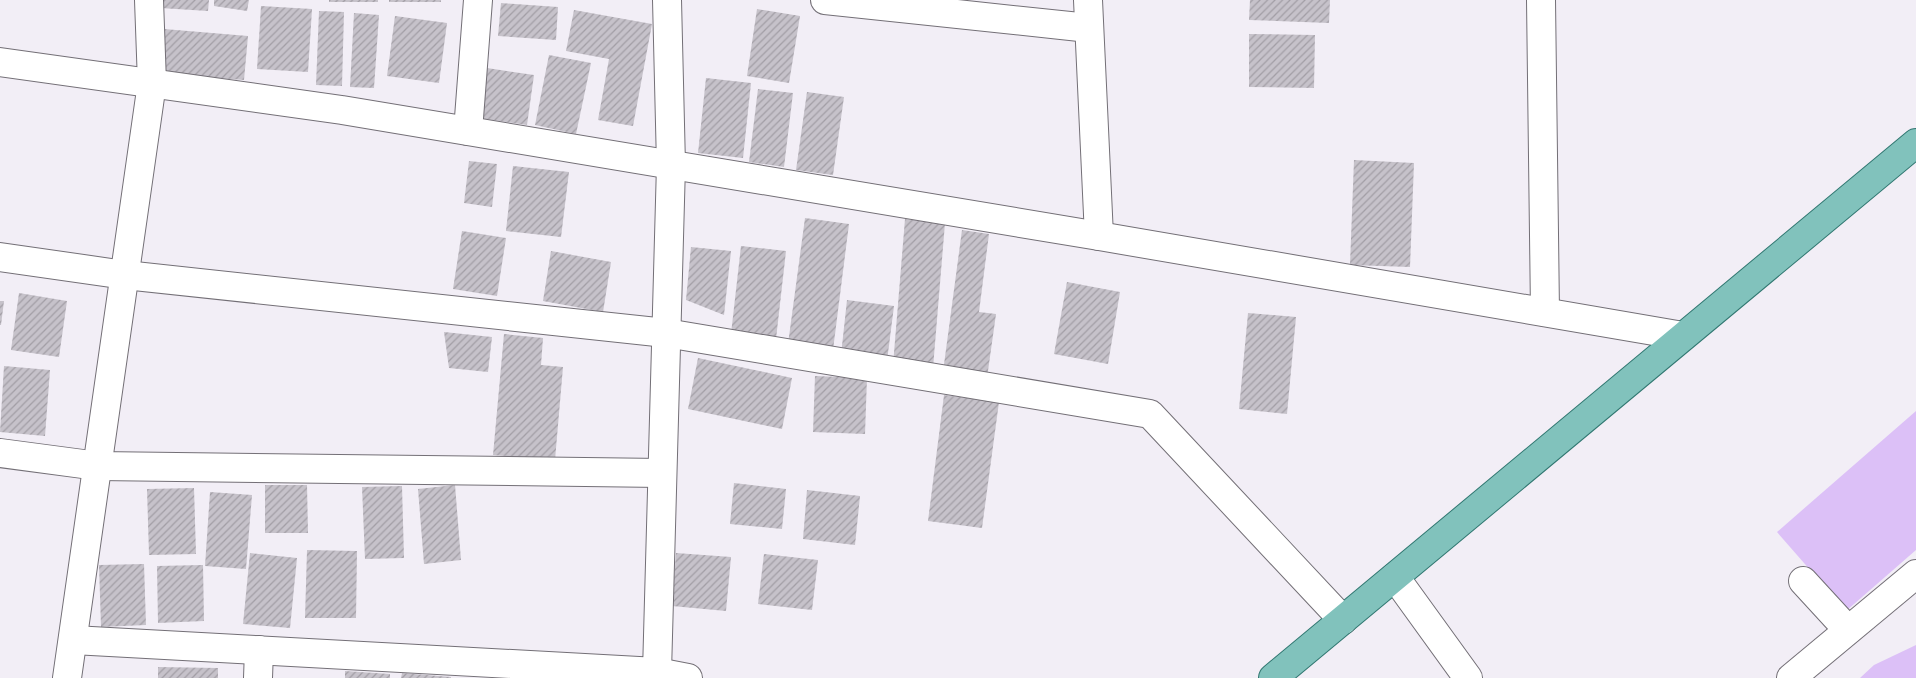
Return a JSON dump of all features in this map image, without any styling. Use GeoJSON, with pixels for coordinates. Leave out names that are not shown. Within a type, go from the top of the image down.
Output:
{"type":"FeatureCollection","features":[{"type":"Feature","properties":{"kind":"main road"},"geometry":{"type":"LineString","coordinates":[[1273,678],[1916,143]]}},
{"type":"Feature","properties":{"kind":"street"},"geometry":{"type":"LineString","coordinates":[[67,678],[152,84],[149,0]]}},
{"type":"Feature","properties":{"kind":"street"},"geometry":{"type":"LineString","coordinates":[[468,131],[478,0]]}},
{"type":"Feature","properties":{"kind":"street"},"geometry":{"type":"LineString","coordinates":[[657,672],[671,165],[667,0]]}},
{"type":"Feature","properties":{"kind":"street"},"geometry":{"type":"LineString","coordinates":[[824,0],[1090,28]]}},
{"type":"Feature","properties":{"kind":"street"},"geometry":{"type":"LineString","coordinates":[[1088,0],[1099,236]]}},
{"type":"Feature","properties":{"kind":"street"},"geometry":{"type":"LineString","coordinates":[[1541,0],[1546,312]]}},
{"type":"Feature","properties":{"kind":"street"},"geometry":{"type":"LineString","coordinates":[[0,62],[342,110],[1099,236],[1683,336]]}},
{"type":"Feature","properties":{"kind":"street"},"geometry":{"type":"LineString","coordinates":[[0,257],[125,275],[666,333],[1150,414],[1343,620]]}},
{"type":"Feature","properties":{"kind":"street"},"geometry":{"type":"LineString","coordinates":[[0,453],[98,466],[662,473]]}},
{"type":"Feature","properties":{"kind":"street"},"geometry":{"type":"LineString","coordinates":[[1791,678],[1916,574]]}},
{"type":"Feature","properties":{"kind":"street"},"geometry":{"type":"LineString","coordinates":[[1395,577],[1468,678]]}},
{"type":"Feature","properties":{"kind":"street"},"geometry":{"type":"LineString","coordinates":[[1803,581],[1848,630]]}},
{"type":"Feature","properties":{"kind":"street"},"geometry":{"type":"LineString","coordinates":[[73,640],[657,672],[688,678]]}},
{"type":"Feature","properties":{"kind":"street"},"geometry":{"type":"LineString","coordinates":[[258,678],[259,650]]}},
{"type":"Feature","properties":{"kind":"shaded area"},"geometry":{"type":"Polygon","coordinates":[[[1916,411],[1916,550],[1846,611],[1777,532],[1916,411]]]}},
{"type":"Feature","properties":{"kind":"shaded area"},"geometry":{"type":"Polygon","coordinates":[[[1916,645],[1916,678],[1860,678],[1874,665],[1916,645]]]}},
{"type":"Feature","properties":{"kind":"building"},"geometry":{"type":"Polygon","coordinates":[[[161,0],[209,0],[208,11],[160,8],[161,0]]]}},
{"type":"Feature","properties":{"kind":"building"},"geometry":{"type":"Polygon","coordinates":[[[214,0],[249,0],[247,11],[214,6],[214,0]]]}},
{"type":"Feature","properties":{"kind":"building"},"geometry":{"type":"Polygon","coordinates":[[[329,0],[378,0],[378,2],[329,2],[329,0]]]}},
{"type":"Feature","properties":{"kind":"building"},"geometry":{"type":"Polygon","coordinates":[[[389,0],[441,0],[441,2],[389,2],[389,0]]]}},
{"type":"Feature","properties":{"kind":"building"},"geometry":{"type":"Polygon","coordinates":[[[1250,0],[1330,0],[1329,23],[1249,20],[1250,0]]]}},
{"type":"Feature","properties":{"kind":"building"},"geometry":{"type":"Polygon","coordinates":[[[501,3],[558,7],[556,40],[498,36],[501,3]]]}},
{"type":"Feature","properties":{"kind":"building"},"geometry":{"type":"Polygon","coordinates":[[[261,6],[312,9],[308,72],[257,69],[261,6]]]}},
{"type":"Feature","properties":{"kind":"building"},"geometry":{"type":"Polygon","coordinates":[[[757,9],[800,16],[789,83],[747,76],[757,9]]]}},
{"type":"Feature","properties":{"kind":"building"},"geometry":{"type":"Polygon","coordinates":[[[574,10],[652,24],[633,126],[598,120],[609,59],[566,51],[574,10]]]}},
{"type":"Feature","properties":{"kind":"building"},"geometry":{"type":"Polygon","coordinates":[[[319,11],[344,12],[342,86],[316,85],[319,11]]]}},
{"type":"Feature","properties":{"kind":"building"},"geometry":{"type":"Polygon","coordinates":[[[354,13],[379,15],[374,88],[350,87],[354,13]]]}},
{"type":"Feature","properties":{"kind":"building"},"geometry":{"type":"Polygon","coordinates":[[[395,16],[447,23],[439,83],[387,76],[395,16]]]}},
{"type":"Feature","properties":{"kind":"building"},"geometry":{"type":"Polygon","coordinates":[[[164,29],[248,36],[244,80],[160,74],[164,29]]]}},
{"type":"Feature","properties":{"kind":"building"},"geometry":{"type":"Polygon","coordinates":[[[1249,34],[1315,35],[1314,88],[1249,87],[1249,34]]]}},
{"type":"Feature","properties":{"kind":"building"},"geometry":{"type":"Polygon","coordinates":[[[549,55],[591,63],[576,134],[535,125],[549,55]]]}},
{"type":"Feature","properties":{"kind":"building"},"geometry":{"type":"Polygon","coordinates":[[[487,68],[534,75],[527,125],[479,118],[487,68]]]}},
{"type":"Feature","properties":{"kind":"building"},"geometry":{"type":"Polygon","coordinates":[[[706,78],[751,83],[743,158],[698,153],[706,78]]]}},
{"type":"Feature","properties":{"kind":"building"},"geometry":{"type":"Polygon","coordinates":[[[758,89],[793,93],[784,167],[749,162],[758,89]]]}},
{"type":"Feature","properties":{"kind":"building"},"geometry":{"type":"Polygon","coordinates":[[[807,92],[844,97],[833,175],[796,170],[807,92]]]}},
{"type":"Feature","properties":{"kind":"building"},"geometry":{"type":"Polygon","coordinates":[[[1354,160],[1414,163],[1410,267],[1350,265],[1354,160]]]}},
{"type":"Feature","properties":{"kind":"building"},"geometry":{"type":"Polygon","coordinates":[[[469,161],[497,164],[492,207],[464,203],[469,161]]]}},
{"type":"Feature","properties":{"kind":"building"},"geometry":{"type":"Polygon","coordinates":[[[513,166],[569,172],[561,237],[506,231],[513,166]]]}},
{"type":"Feature","properties":{"kind":"building"},"geometry":{"type":"Polygon","coordinates":[[[805,218],[849,224],[833,350],[788,344],[805,218]]]}},
{"type":"Feature","properties":{"kind":"building"},"geometry":{"type":"Polygon","coordinates":[[[905,219],[945,223],[933,368],[893,365],[905,219]]]}},
{"type":"Feature","properties":{"kind":"building"},"geometry":{"type":"Polygon","coordinates":[[[962,230],[989,234],[979,312],[996,314],[987,378],[943,372],[962,230]]]}},
{"type":"Feature","properties":{"kind":"building"},"geometry":{"type":"Polygon","coordinates":[[[462,231],[506,238],[497,296],[453,289],[462,231]]]}},
{"type":"Feature","properties":{"kind":"building"},"geometry":{"type":"Polygon","coordinates":[[[741,246],[786,251],[776,339],[731,334],[741,246]]]}},
{"type":"Feature","properties":{"kind":"building"},"geometry":{"type":"Polygon","coordinates":[[[691,247],[731,251],[724,315],[686,300],[691,247]]]}},
{"type":"Feature","properties":{"kind":"building"},"geometry":{"type":"Polygon","coordinates":[[[551,251],[611,262],[603,312],[543,301],[551,251]]]}},
{"type":"Feature","properties":{"kind":"building"},"geometry":{"type":"Polygon","coordinates":[[[1067,282],[1120,292],[1108,364],[1054,354],[1067,282]]]}},
{"type":"Feature","properties":{"kind":"building"},"geometry":{"type":"Polygon","coordinates":[[[19,293],[67,301],[59,357],[11,350],[19,293]]]}},
{"type":"Feature","properties":{"kind":"building"},"geometry":{"type":"Polygon","coordinates":[[[847,300],[894,306],[887,361],[841,355],[847,300]]]}},
{"type":"Feature","properties":{"kind":"building"},"geometry":{"type":"Polygon","coordinates":[[[0,301],[4,301],[1,325],[0,325],[0,301]]]}},
{"type":"Feature","properties":{"kind":"building"},"geometry":{"type":"Polygon","coordinates":[[[1248,313],[1296,317],[1287,414],[1239,409],[1248,313]]]}},
{"type":"Feature","properties":{"kind":"building"},"geometry":{"type":"Polygon","coordinates":[[[444,332],[492,337],[488,372],[449,368],[444,332]]]}},
{"type":"Feature","properties":{"kind":"building"},"geometry":{"type":"Polygon","coordinates":[[[504,334],[543,338],[541,365],[563,367],[555,460],[493,455],[504,334]]]}},
{"type":"Feature","properties":{"kind":"building"},"geometry":{"type":"Polygon","coordinates":[[[698,358],[792,378],[782,429],[688,409],[698,358]]]}},
{"type":"Feature","properties":{"kind":"building"},"geometry":{"type":"Polygon","coordinates":[[[4,366],[50,370],[45,436],[0,432],[4,366]]]}},
{"type":"Feature","properties":{"kind":"building"},"geometry":{"type":"Polygon","coordinates":[[[815,376],[867,378],[865,434],[813,432],[815,376]]]}},
{"type":"Feature","properties":{"kind":"building"},"geometry":{"type":"Polygon","coordinates":[[[944,395],[999,402],[982,528],[928,521],[944,395]]]}},
{"type":"Feature","properties":{"kind":"building"},"geometry":{"type":"Polygon","coordinates":[[[734,483],[786,489],[782,529],[730,524],[734,483]]]}},
{"type":"Feature","properties":{"kind":"building"},"geometry":{"type":"Polygon","coordinates":[[[265,485],[307,485],[308,533],[265,533],[265,485]]]}},
{"type":"Feature","properties":{"kind":"building"},"geometry":{"type":"Polygon","coordinates":[[[455,485],[461,560],[424,564],[418,489],[455,485]]]}},
{"type":"Feature","properties":{"kind":"building"},"geometry":{"type":"Polygon","coordinates":[[[402,486],[404,558],[365,559],[362,487],[402,486]]]}},
{"type":"Feature","properties":{"kind":"building"},"geometry":{"type":"Polygon","coordinates":[[[194,488],[196,554],[149,555],[147,489],[194,488]]]}},
{"type":"Feature","properties":{"kind":"building"},"geometry":{"type":"Polygon","coordinates":[[[807,490],[860,496],[855,545],[803,539],[807,490]]]}},
{"type":"Feature","properties":{"kind":"building"},"geometry":{"type":"Polygon","coordinates":[[[210,492],[252,495],[246,569],[205,566],[210,492]]]}},
{"type":"Feature","properties":{"kind":"building"},"geometry":{"type":"Polygon","coordinates":[[[307,550],[357,551],[356,618],[305,618],[307,550]]]}},
{"type":"Feature","properties":{"kind":"building"},"geometry":{"type":"Polygon","coordinates":[[[250,553],[297,558],[290,628],[243,624],[250,553]]]}},
{"type":"Feature","properties":{"kind":"building"},"geometry":{"type":"Polygon","coordinates":[[[676,553],[731,557],[726,611],[672,606],[676,553]]]}},
{"type":"Feature","properties":{"kind":"building"},"geometry":{"type":"Polygon","coordinates":[[[764,554],[818,560],[812,610],[758,604],[764,554]]]}},
{"type":"Feature","properties":{"kind":"building"},"geometry":{"type":"Polygon","coordinates":[[[144,564],[146,625],[101,627],[99,565],[144,564]]]}},
{"type":"Feature","properties":{"kind":"building"},"geometry":{"type":"Polygon","coordinates":[[[203,565],[204,621],[158,623],[157,566],[203,565]]]}},
{"type":"Feature","properties":{"kind":"building"},"geometry":{"type":"Polygon","coordinates":[[[158,667],[218,668],[218,678],[158,678],[158,667]]]}},
{"type":"Feature","properties":{"kind":"building"},"geometry":{"type":"Polygon","coordinates":[[[345,671],[390,674],[390,678],[345,678],[345,671]]]}},
{"type":"Feature","properties":{"kind":"building"},"geometry":{"type":"Polygon","coordinates":[[[402,673],[451,677],[451,678],[401,678],[402,673]]]}}]}
